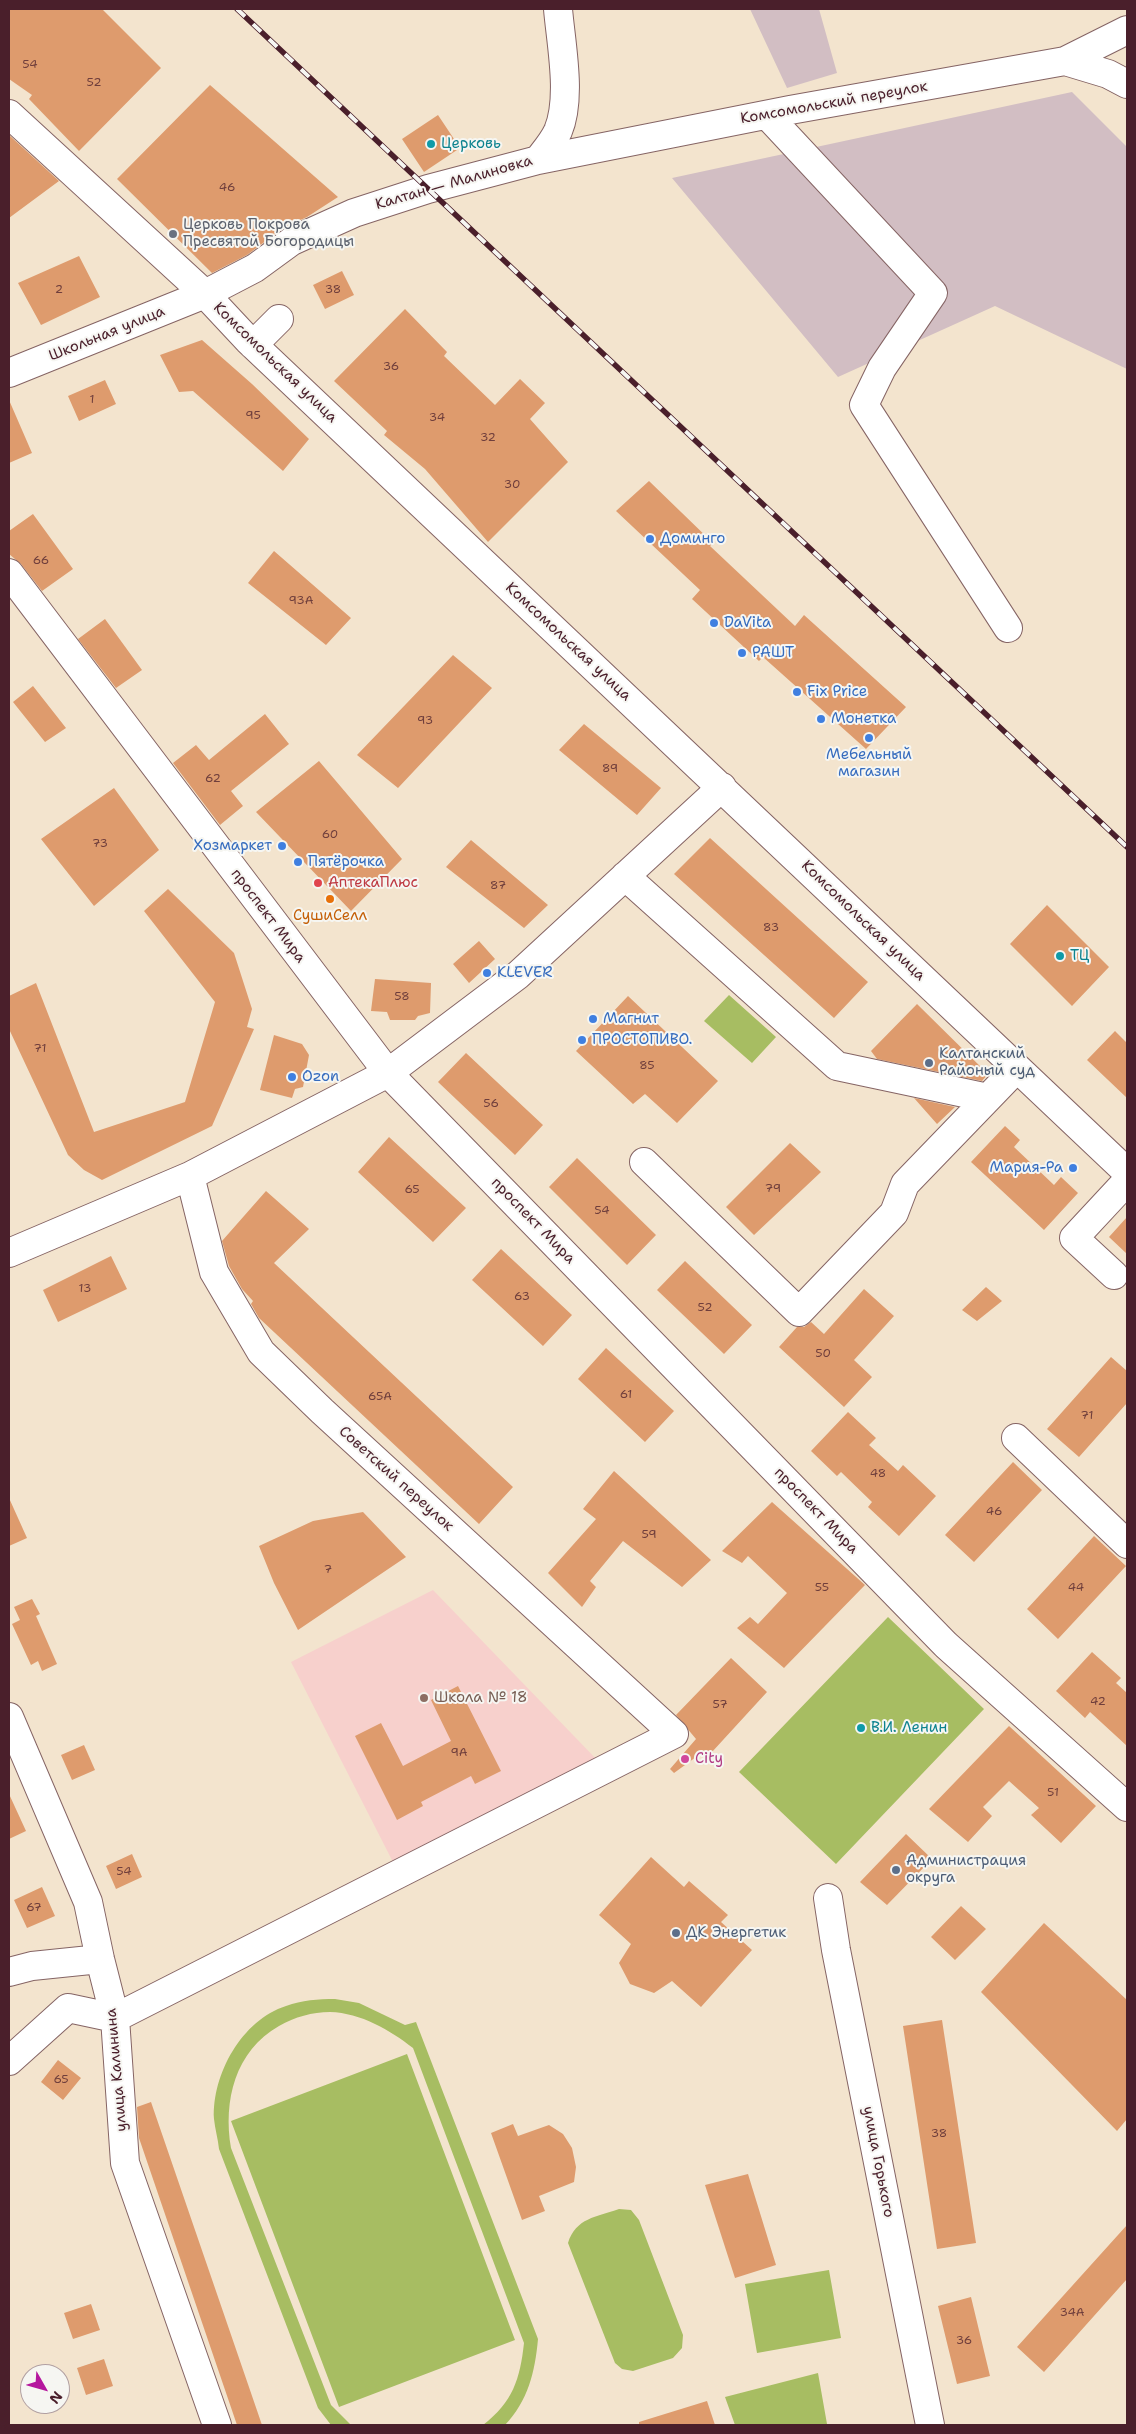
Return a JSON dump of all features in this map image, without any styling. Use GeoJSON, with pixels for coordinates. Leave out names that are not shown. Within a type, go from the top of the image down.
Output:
{"type":"FeatureCollection","features":[{"type":"Feature","properties":{"kind":"street","name":"Калтан — Малиновка"},"geometry":{"type":"LineString","coordinates":[[205,294],[255,268],[292,241],[354,213],[428,189],[538,160],[558,130],[565,93],[558,9]]}},
{"type":"Feature","properties":{"kind":"street"},"geometry":{"type":"LineString","coordinates":[[1065,61],[1127,30]]}},
{"type":"Feature","properties":{"kind":"street","name":"Комсомольский переулок"},"geometry":{"type":"LineString","coordinates":[[538,160],[767,115],[1065,61],[1108,74],[1127,84]]}},
{"type":"Feature","properties":{"kind":"street","name":"Комсомольская улица"},"geometry":{"type":"LineString","coordinates":[[9,114],[205,294],[253,345],[1127,1172]]}},
{"type":"Feature","properties":{"kind":"street"},"geometry":{"type":"LineString","coordinates":[[767,115],[933,292],[882,368],[864,405],[1008,628]]}},
{"type":"Feature","properties":{"kind":"street","name":"Школьная улица"},"geometry":{"type":"LineString","coordinates":[[9,373],[205,294]]}},
{"type":"Feature","properties":{"kind":"street"},"geometry":{"type":"LineString","coordinates":[[253,345],[279,319]]}},
{"type":"Feature","properties":{"kind":"street","name":"проспект Мира"},"geometry":{"type":"LineString","coordinates":[[9,573],[388,1073],[946,1645],[1127,1807]]}},
{"type":"Feature","properties":{"kind":"street"},"geometry":{"type":"LineString","coordinates":[[9,1253],[190,1176],[388,1073],[518,975],[722,787]]}},
{"type":"Feature","properties":{"kind":"street"},"geometry":{"type":"LineString","coordinates":[[625,876],[837,1066],[988,1098]]}},
{"type":"Feature","properties":{"kind":"street"},"geometry":{"type":"LineString","coordinates":[[644,1162],[799,1312],[894,1213],[905,1184],[1017,1068]]}},
{"type":"Feature","properties":{"kind":"street","name":"Советский переулок"},"geometry":{"type":"LineString","coordinates":[[115,2018],[674,1734],[322,1411],[261,1352],[214,1272],[190,1176]]}},
{"type":"Feature","properties":{"kind":"street"},"geometry":{"type":"LineString","coordinates":[[1114,1275],[1074,1238],[1127,1181]]}},
{"type":"Feature","properties":{"kind":"street"},"geometry":{"type":"LineString","coordinates":[[1016,1438],[1127,1544]]}},
{"type":"Feature","properties":{"kind":"street","name":"улица Калинина"},"geometry":{"type":"LineString","coordinates":[[9,1717],[88,1902],[115,2018],[126,2163],[218,2425]]}},
{"type":"Feature","properties":{"kind":"street","name":"улица Горького"},"geometry":{"type":"LineString","coordinates":[[828,1898],[836,1950],[930,2425]]}},
{"type":"Feature","properties":{"kind":"street"},"geometry":{"type":"LineString","coordinates":[[9,1972],[32,1966],[100,1959]]}},
{"type":"Feature","properties":{"kind":"street"},"geometry":{"type":"LineString","coordinates":[[9,2061],[68,2008],[115,2018]]}},
{"type":"Feature","properties":{"kind":"shaded area"},"geometry":{"type":"Polygon","coordinates":[[[750,9],[819,9],[837,73],[787,88],[750,9]]]}},
{"type":"Feature","properties":{"kind":"shaded area"},"geometry":{"type":"Polygon","coordinates":[[[1072,92],[1127,147],[1127,369],[995,306],[838,377],[672,178],[1072,92]]]}},
{"type":"Feature","properties":{"kind":"shaded area","name":"Школа № 18"},"geometry":{"type":"Polygon","coordinates":[[[433,1590],[601,1764],[396,1868],[291,1662],[433,1590]]]}},
{"type":"Feature","properties":{"kind":"green space"},"geometry":{"type":"Polygon","coordinates":[[[729,995],[776,1037],[752,1063],[704,1021],[729,995]]]}},
{"type":"Feature","properties":{"kind":"green space"},"geometry":{"type":"Polygon","coordinates":[[[888,1617],[984,1709],[836,1864],[739,1772],[888,1617]]]}},
{"type":"Feature","properties":{"kind":"green space"},"geometry":{"type":"Polygon","coordinates":[[[335,1999],[359,2003],[405,2025],[416,2022],[538,2339],[535,2363],[525,2396],[505,2425],[483,2425],[502,2408],[513,2389],[520,2368],[524,2343],[413,2048],[395,2035],[364,2019],[330,2012],[310,2014],[291,2020],[264,2036],[242,2063],[231,2095],[229,2113],[231,2148],[331,2405],[351,2425],[331,2425],[318,2408],[219,2149],[214,2119],[218,2084],[224,2067],[243,2036],[256,2023],[270,2013],[292,2004],[310,2000],[335,1999]]]}},
{"type":"Feature","properties":{"kind":"green space"},"geometry":{"type":"Polygon","coordinates":[[[407,2054],[515,2340],[339,2407],[231,2121],[407,2054]]]}},
{"type":"Feature","properties":{"kind":"green space"},"geometry":{"type":"Polygon","coordinates":[[[619,2209],[631,2210],[639,2220],[683,2335],[682,2348],[673,2358],[633,2371],[622,2369],[615,2363],[568,2243],[576,2228],[582,2223],[619,2209]]]}},
{"type":"Feature","properties":{"kind":"green space"},"geometry":{"type":"Polygon","coordinates":[[[829,2270],[841,2338],[757,2353],[745,2284],[829,2270]]]}},
{"type":"Feature","properties":{"kind":"green space"},"geometry":{"type":"Polygon","coordinates":[[[818,2373],[827,2424],[735,2425],[725,2397],[818,2373]]]}},
{"type":"Feature","properties":{"kind":"building"},"geometry":{"type":"Polygon","coordinates":[[[9,9],[102,9],[161,68],[79,151],[29,99],[32,95],[9,79],[9,9]]]}},
{"type":"Feature","properties":{"kind":"building"},"geometry":{"type":"Polygon","coordinates":[[[210,85],[338,197],[307,217],[283,228],[247,255],[212,273],[117,179],[210,85]]]}},
{"type":"Feature","properties":{"kind":"building","name":"Церковь"},"geometry":{"type":"Polygon","coordinates":[[[438,115],[460,148],[424,172],[402,139],[438,115]]]}},
{"type":"Feature","properties":{"kind":"building"},"geometry":{"type":"Polygon","coordinates":[[[9,135],[59,181],[9,218],[9,135]]]}},
{"type":"Feature","properties":{"kind":"building"},"geometry":{"type":"Polygon","coordinates":[[[79,256],[100,297],[41,325],[18,283],[79,256]]]}},
{"type":"Feature","properties":{"kind":"building"},"geometry":{"type":"Polygon","coordinates":[[[342,271],[354,295],[325,309],[313,285],[342,271]]]}},
{"type":"Feature","properties":{"kind":"building"},"geometry":{"type":"Polygon","coordinates":[[[405,309],[447,352],[444,356],[495,405],[520,379],[545,403],[530,419],[568,462],[488,542],[425,469],[384,435],[387,431],[334,381],[405,309]]]}},
{"type":"Feature","properties":{"kind":"building"},"geometry":{"type":"Polygon","coordinates":[[[202,340],[252,384],[309,439],[283,471],[193,391],[179,392],[160,355],[202,340]]]}},
{"type":"Feature","properties":{"kind":"building"},"geometry":{"type":"Polygon","coordinates":[[[105,380],[116,404],[79,421],[68,396],[105,380]]]}},
{"type":"Feature","properties":{"kind":"building"},"geometry":{"type":"Polygon","coordinates":[[[9,400],[32,453],[9,463],[9,400]]]}},
{"type":"Feature","properties":{"kind":"building"},"geometry":{"type":"Polygon","coordinates":[[[649,481],[713,543],[710,546],[795,626],[804,615],[906,707],[866,749],[763,657],[759,661],[692,599],[700,590],[616,511],[649,481]]]}},
{"type":"Feature","properties":{"kind":"building"},"geometry":{"type":"Polygon","coordinates":[[[33,514],[73,569],[42,591],[21,564],[9,554],[9,531],[33,514]]]}},
{"type":"Feature","properties":{"kind":"building"},"geometry":{"type":"Polygon","coordinates":[[[274,551],[351,618],[326,645],[248,583],[274,551]]]}},
{"type":"Feature","properties":{"kind":"building"},"geometry":{"type":"Polygon","coordinates":[[[105,619],[142,670],[116,688],[78,639],[105,619]]]}},
{"type":"Feature","properties":{"kind":"building"},"geometry":{"type":"Polygon","coordinates":[[[453,655],[492,688],[398,788],[357,755],[453,655]]]}},
{"type":"Feature","properties":{"kind":"building"},"geometry":{"type":"Polygon","coordinates":[[[33,686],[66,728],[45,742],[13,702],[33,686]]]}},
{"type":"Feature","properties":{"kind":"building"},"geometry":{"type":"Polygon","coordinates":[[[265,714],[289,744],[231,791],[243,806],[220,825],[173,763],[196,745],[209,760],[265,714]]]}},
{"type":"Feature","properties":{"kind":"building"},"geometry":{"type":"Polygon","coordinates":[[[584,724],[661,788],[637,815],[559,750],[584,724]]]}},
{"type":"Feature","properties":{"kind":"building"},"geometry":{"type":"Polygon","coordinates":[[[319,761],[402,859],[351,911],[256,812],[319,761]]]}},
{"type":"Feature","properties":{"kind":"building"},"geometry":{"type":"Polygon","coordinates":[[[114,788],[159,850],[94,906],[41,839],[114,788]]]}},
{"type":"Feature","properties":{"kind":"building"},"geometry":{"type":"Polygon","coordinates":[[[710,838],[868,982],[834,1018],[674,874],[710,838]]]}},
{"type":"Feature","properties":{"kind":"building"},"geometry":{"type":"Polygon","coordinates":[[[471,840],[548,905],[524,928],[446,867],[471,840]]]}},
{"type":"Feature","properties":{"kind":"building"},"geometry":{"type":"Polygon","coordinates":[[[168,889],[234,953],[252,1009],[247,1027],[254,1029],[212,1126],[102,1180],[84,1170],[68,1155],[9,1029],[9,996],[36,983],[94,1132],[185,1102],[215,1002],[144,911],[168,889]]]}},
{"type":"Feature","properties":{"kind":"building","name":"ТЦ"},"geometry":{"type":"Polygon","coordinates":[[[1047,905],[1109,967],[1072,1006],[1010,944],[1047,905]]]}},
{"type":"Feature","properties":{"kind":"building"},"geometry":{"type":"Polygon","coordinates":[[[479,941],[495,959],[469,983],[453,964],[479,941]]]}},
{"type":"Feature","properties":{"kind":"building"},"geometry":{"type":"Polygon","coordinates":[[[375,979],[431,983],[430,1013],[418,1016],[415,1020],[390,1020],[387,1012],[371,1011],[375,979]]]}},
{"type":"Feature","properties":{"kind":"building"},"geometry":{"type":"Polygon","coordinates":[[[628,996],[718,1081],[677,1123],[645,1094],[633,1104],[576,1051],[628,996]]]}},
{"type":"Feature","properties":{"kind":"building","name":"Калтанский Районый суд"},"geometry":{"type":"Polygon","coordinates":[[[917,1004],[988,1074],[982,1081],[877,1059],[871,1051],[917,1004]]]}},
{"type":"Feature","properties":{"kind":"building"},"geometry":{"type":"Polygon","coordinates":[[[1115,1031],[1127,1043],[1127,1098],[1087,1060],[1115,1031]]]}},
{"type":"Feature","properties":{"kind":"building"},"geometry":{"type":"Polygon","coordinates":[[[274,1035],[302,1044],[309,1055],[303,1087],[295,1089],[292,1098],[260,1090],[274,1035]]]}},
{"type":"Feature","properties":{"kind":"building"},"geometry":{"type":"Polygon","coordinates":[[[466,1053],[543,1125],[515,1155],[438,1082],[466,1053]]]}},
{"type":"Feature","properties":{"kind":"building"},"geometry":{"type":"Polygon","coordinates":[[[914,1098],[955,1107],[937,1124],[914,1098]]]}},
{"type":"Feature","properties":{"kind":"building"},"geometry":{"type":"Polygon","coordinates":[[[1005,1126],[1020,1140],[1014,1147],[1054,1185],[1061,1177],[1078,1193],[1044,1230],[971,1162],[1005,1126]]]}},
{"type":"Feature","properties":{"kind":"building"},"geometry":{"type":"Polygon","coordinates":[[[389,1137],[466,1208],[433,1242],[358,1172],[389,1137]]]}},
{"type":"Feature","properties":{"kind":"building"},"geometry":{"type":"Polygon","coordinates":[[[790,1143],[821,1172],[754,1235],[726,1207],[790,1143]]]}},
{"type":"Feature","properties":{"kind":"building"},"geometry":{"type":"Polygon","coordinates":[[[577,1158],[656,1235],[627,1265],[549,1187],[577,1158]]]}},
{"type":"Feature","properties":{"kind":"building"},"geometry":{"type":"Polygon","coordinates":[[[266,1191],[309,1229],[274,1263],[513,1487],[479,1524],[259,1318],[251,1304],[253,1301],[242,1289],[229,1266],[222,1241],[266,1191]]]}},
{"type":"Feature","properties":{"kind":"building"},"geometry":{"type":"Polygon","coordinates":[[[1127,1217],[1127,1254],[1109,1237],[1127,1217]]]}},
{"type":"Feature","properties":{"kind":"building"},"geometry":{"type":"Polygon","coordinates":[[[501,1249],[572,1315],[543,1346],[472,1280],[501,1249]]]}},
{"type":"Feature","properties":{"kind":"building"},"geometry":{"type":"Polygon","coordinates":[[[111,1256],[127,1289],[58,1322],[43,1290],[111,1256]]]}},
{"type":"Feature","properties":{"kind":"building"},"geometry":{"type":"Polygon","coordinates":[[[685,1261],[752,1325],[724,1354],[657,1290],[685,1261]]]}},
{"type":"Feature","properties":{"kind":"building"},"geometry":{"type":"Polygon","coordinates":[[[986,1287],[1002,1301],[977,1321],[962,1310],[986,1287]]]}},
{"type":"Feature","properties":{"kind":"building"},"geometry":{"type":"Polygon","coordinates":[[[864,1289],[894,1316],[854,1360],[872,1377],[844,1407],[779,1347],[797,1327],[804,1327],[811,1322],[824,1334],[864,1289]]]}},
{"type":"Feature","properties":{"kind":"building"},"geometry":{"type":"Polygon","coordinates":[[[606,1348],[674,1411],[645,1442],[578,1379],[606,1348]]]}},
{"type":"Feature","properties":{"kind":"building"},"geometry":{"type":"Polygon","coordinates":[[[1111,1357],[1127,1371],[1127,1403],[1079,1457],[1047,1429],[1111,1357]]]}},
{"type":"Feature","properties":{"kind":"building"},"geometry":{"type":"Polygon","coordinates":[[[848,1412],[876,1438],[869,1445],[898,1471],[903,1465],[936,1496],[899,1536],[868,1507],[872,1502],[841,1472],[837,1476],[811,1451],[848,1412]]]}},
{"type":"Feature","properties":{"kind":"building"},"geometry":{"type":"Polygon","coordinates":[[[1013,1462],[1042,1490],[974,1562],[945,1535],[1013,1462]]]}},
{"type":"Feature","properties":{"kind":"building"},"geometry":{"type":"Polygon","coordinates":[[[614,1471],[711,1560],[682,1587],[623,1541],[590,1581],[596,1587],[582,1607],[548,1573],[596,1519],[583,1509],[614,1471]]]}},
{"type":"Feature","properties":{"kind":"building"},"geometry":{"type":"Polygon","coordinates":[[[9,1498],[27,1538],[9,1546],[9,1498]]]}},
{"type":"Feature","properties":{"kind":"building"},"geometry":{"type":"Polygon","coordinates":[[[772,1502],[865,1585],[784,1668],[737,1628],[750,1617],[758,1624],[787,1593],[748,1556],[742,1563],[722,1551],[772,1502]]]}},
{"type":"Feature","properties":{"kind":"building"},"geometry":{"type":"Polygon","coordinates":[[[363,1512],[406,1557],[298,1630],[274,1583],[259,1546],[313,1521],[363,1512]]]}},
{"type":"Feature","properties":{"kind":"building"},"geometry":{"type":"Polygon","coordinates":[[[1094,1536],[1126,1566],[1058,1639],[1027,1609],[1094,1536]]]}},
{"type":"Feature","properties":{"kind":"building"},"geometry":{"type":"Polygon","coordinates":[[[32,1599],[40,1614],[36,1616],[57,1664],[42,1671],[38,1661],[31,1665],[12,1624],[20,1620],[14,1607],[32,1599]]]}},
{"type":"Feature","properties":{"kind":"building"},"geometry":{"type":"Polygon","coordinates":[[[1092,1652],[1121,1678],[1116,1683],[1127,1693],[1127,1746],[1090,1712],[1085,1718],[1056,1691],[1092,1652]]]}},
{"type":"Feature","properties":{"kind":"building"},"geometry":{"type":"Polygon","coordinates":[[[731,1658],[767,1692],[712,1752],[703,1752],[674,1773],[670,1769],[696,1739],[676,1715],[731,1658]]]}},
{"type":"Feature","properties":{"kind":"building"},"geometry":{"type":"Polygon","coordinates":[[[458,1686],[501,1771],[475,1784],[471,1776],[421,1802],[423,1806],[397,1820],[355,1736],[381,1723],[403,1766],[451,1741],[431,1700],[458,1686]]]}},
{"type":"Feature","properties":{"kind":"building"},"geometry":{"type":"Polygon","coordinates":[[[1009,1726],[1096,1806],[1061,1843],[1031,1815],[1039,1808],[1009,1781],[983,1807],[992,1816],[968,1842],[929,1809],[1009,1726]]]}},
{"type":"Feature","properties":{"kind":"building"},"geometry":{"type":"Polygon","coordinates":[[[84,1745],[95,1770],[72,1780],[61,1755],[84,1745]]]}},
{"type":"Feature","properties":{"kind":"building"},"geometry":{"type":"Polygon","coordinates":[[[9,1794],[26,1831],[9,1839],[9,1794]]]}},
{"type":"Feature","properties":{"kind":"building","name":"Администрация округа"},"geometry":{"type":"Polygon","coordinates":[[[906,1834],[932,1859],[887,1905],[860,1882],[906,1834]]]}},
{"type":"Feature","properties":{"kind":"building"},"geometry":{"type":"Polygon","coordinates":[[[132,1854],[142,1877],[116,1889],[106,1866],[132,1854]]]}},
{"type":"Feature","properties":{"kind":"building","name":"ДК Энергетик"},"geometry":{"type":"Polygon","coordinates":[[[651,1857],[684,1887],[689,1881],[728,1915],[721,1922],[752,1950],[701,2007],[672,1981],[654,1993],[630,1984],[619,1963],[631,1944],[599,1915],[651,1857]]]}},
{"type":"Feature","properties":{"kind":"building"},"geometry":{"type":"Polygon","coordinates":[[[42,1887],[55,1916],[27,1928],[14,1900],[42,1887]]]}},
{"type":"Feature","properties":{"kind":"building"},"geometry":{"type":"Polygon","coordinates":[[[961,1906],[986,1929],[955,1960],[931,1937],[961,1906]]]}},
{"type":"Feature","properties":{"kind":"building"},"geometry":{"type":"Polygon","coordinates":[[[1044,1923],[1127,2000],[1127,2119],[1117,2131],[981,1992],[1044,1923]]]}},
{"type":"Feature","properties":{"kind":"building"},"geometry":{"type":"Polygon","coordinates":[[[942,2020],[976,2243],[937,2249],[903,2026],[942,2020]]]}},
{"type":"Feature","properties":{"kind":"building"},"geometry":{"type":"Polygon","coordinates":[[[58,2060],[81,2078],[63,2100],[41,2082],[58,2060]]]}},
{"type":"Feature","properties":{"kind":"building"},"geometry":{"type":"Polygon","coordinates":[[[151,2102],[262,2425],[237,2425],[139,2138],[137,2107],[151,2102]]]}},
{"type":"Feature","properties":{"kind":"building"},"geometry":{"type":"Polygon","coordinates":[[[513,2124],[518,2136],[549,2125],[563,2134],[572,2148],[576,2167],[574,2182],[539,2196],[545,2211],[522,2220],[491,2133],[513,2124]]]}},
{"type":"Feature","properties":{"kind":"building"},"geometry":{"type":"Polygon","coordinates":[[[748,2174],[776,2265],[735,2278],[705,2185],[748,2174]]]}},
{"type":"Feature","properties":{"kind":"building"},"geometry":{"type":"Polygon","coordinates":[[[1127,2225],[1127,2279],[1044,2372],[1017,2347],[1127,2225]]]}},
{"type":"Feature","properties":{"kind":"building"},"geometry":{"type":"Polygon","coordinates":[[[971,2297],[990,2376],[957,2384],[938,2306],[971,2297]]]}},
{"type":"Feature","properties":{"kind":"building"},"geometry":{"type":"Polygon","coordinates":[[[91,2304],[100,2330],[73,2339],[64,2313],[91,2304]]]}},
{"type":"Feature","properties":{"kind":"building"},"geometry":{"type":"Polygon","coordinates":[[[104,2359],[113,2386],[86,2395],[77,2368],[104,2359]]]}},
{"type":"Feature","properties":{"kind":"building"},"geometry":{"type":"Polygon","coordinates":[[[707,2401],[715,2425],[639,2425],[639,2422],[707,2401]]]}},
{"type":"Feature","properties":{"kind":"railway"},"geometry":{"type":"LineString","coordinates":[[237,9],[1127,847]]}},
{"type":"Feature","properties":{"kind":"place","name":"Церковь"},"geometry":{"type":"Point","coordinates":[431,144]}},
{"type":"Feature","properties":{"kind":"place","name":"Церковь Покрова Пресвятой Богородицы"},"geometry":{"type":"Point","coordinates":[173,234]}},
{"type":"Feature","properties":{"kind":"place","name":"Доминго"},"geometry":{"type":"Point","coordinates":[650,539]}},
{"type":"Feature","properties":{"kind":"place","name":"DaVita"},"geometry":{"type":"Point","coordinates":[714,623]}},
{"type":"Feature","properties":{"kind":"place","name":"РАШТ"},"geometry":{"type":"Point","coordinates":[742,653]}},
{"type":"Feature","properties":{"kind":"place","name":"Fix Price"},"geometry":{"type":"Point","coordinates":[797,692]}},
{"type":"Feature","properties":{"kind":"place","name":"Монетка"},"geometry":{"type":"Point","coordinates":[821,719]}},
{"type":"Feature","properties":{"kind":"place","name":"Мебельный магазин"},"geometry":{"type":"Point","coordinates":[869,738]}},
{"type":"Feature","properties":{"kind":"place","name":"Хозмаркет"},"geometry":{"type":"Point","coordinates":[282,846]}},
{"type":"Feature","properties":{"kind":"place","name":"Пятёрочка"},"geometry":{"type":"Point","coordinates":[298,862]}},
{"type":"Feature","properties":{"kind":"place","name":"АптекаПлюс"},"geometry":{"type":"Point","coordinates":[318,883]}},
{"type":"Feature","properties":{"kind":"place","name":"СушиСелл"},"geometry":{"type":"Point","coordinates":[330,899]}},
{"type":"Feature","properties":{"kind":"place","name":"ТЦ"},"geometry":{"type":"Point","coordinates":[1060,956]}},
{"type":"Feature","properties":{"kind":"place","name":"KLEVER"},"geometry":{"type":"Point","coordinates":[487,973]}},
{"type":"Feature","properties":{"kind":"place","name":"Магнит"},"geometry":{"type":"Point","coordinates":[593,1019]}},
{"type":"Feature","properties":{"kind":"place","name":"ПРОСТОПИВО."},"geometry":{"type":"Point","coordinates":[582,1040]}},
{"type":"Feature","properties":{"kind":"place","name":"Калтанский Районый суд"},"geometry":{"type":"Point","coordinates":[929,1063]}},
{"type":"Feature","properties":{"kind":"place","name":"Ozon"},"geometry":{"type":"Point","coordinates":[292,1077]}},
{"type":"Feature","properties":{"kind":"place","name":"Мария-Ра"},"geometry":{"type":"Point","coordinates":[1073,1168]}},
{"type":"Feature","properties":{"kind":"place","name":"Школа № 18"},"geometry":{"type":"Point","coordinates":[424,1698]}},
{"type":"Feature","properties":{"kind":"place","name":"В.И. Ленин"},"geometry":{"type":"Point","coordinates":[861,1728]}},
{"type":"Feature","properties":{"kind":"place","name":"City"},"geometry":{"type":"Point","coordinates":[685,1759]}},
{"type":"Feature","properties":{"kind":"place","name":"Администрация округа"},"geometry":{"type":"Point","coordinates":[896,1870]}},
{"type":"Feature","properties":{"kind":"place","name":"ДК Энергетик"},"geometry":{"type":"Point","coordinates":[676,1933]}}]}
